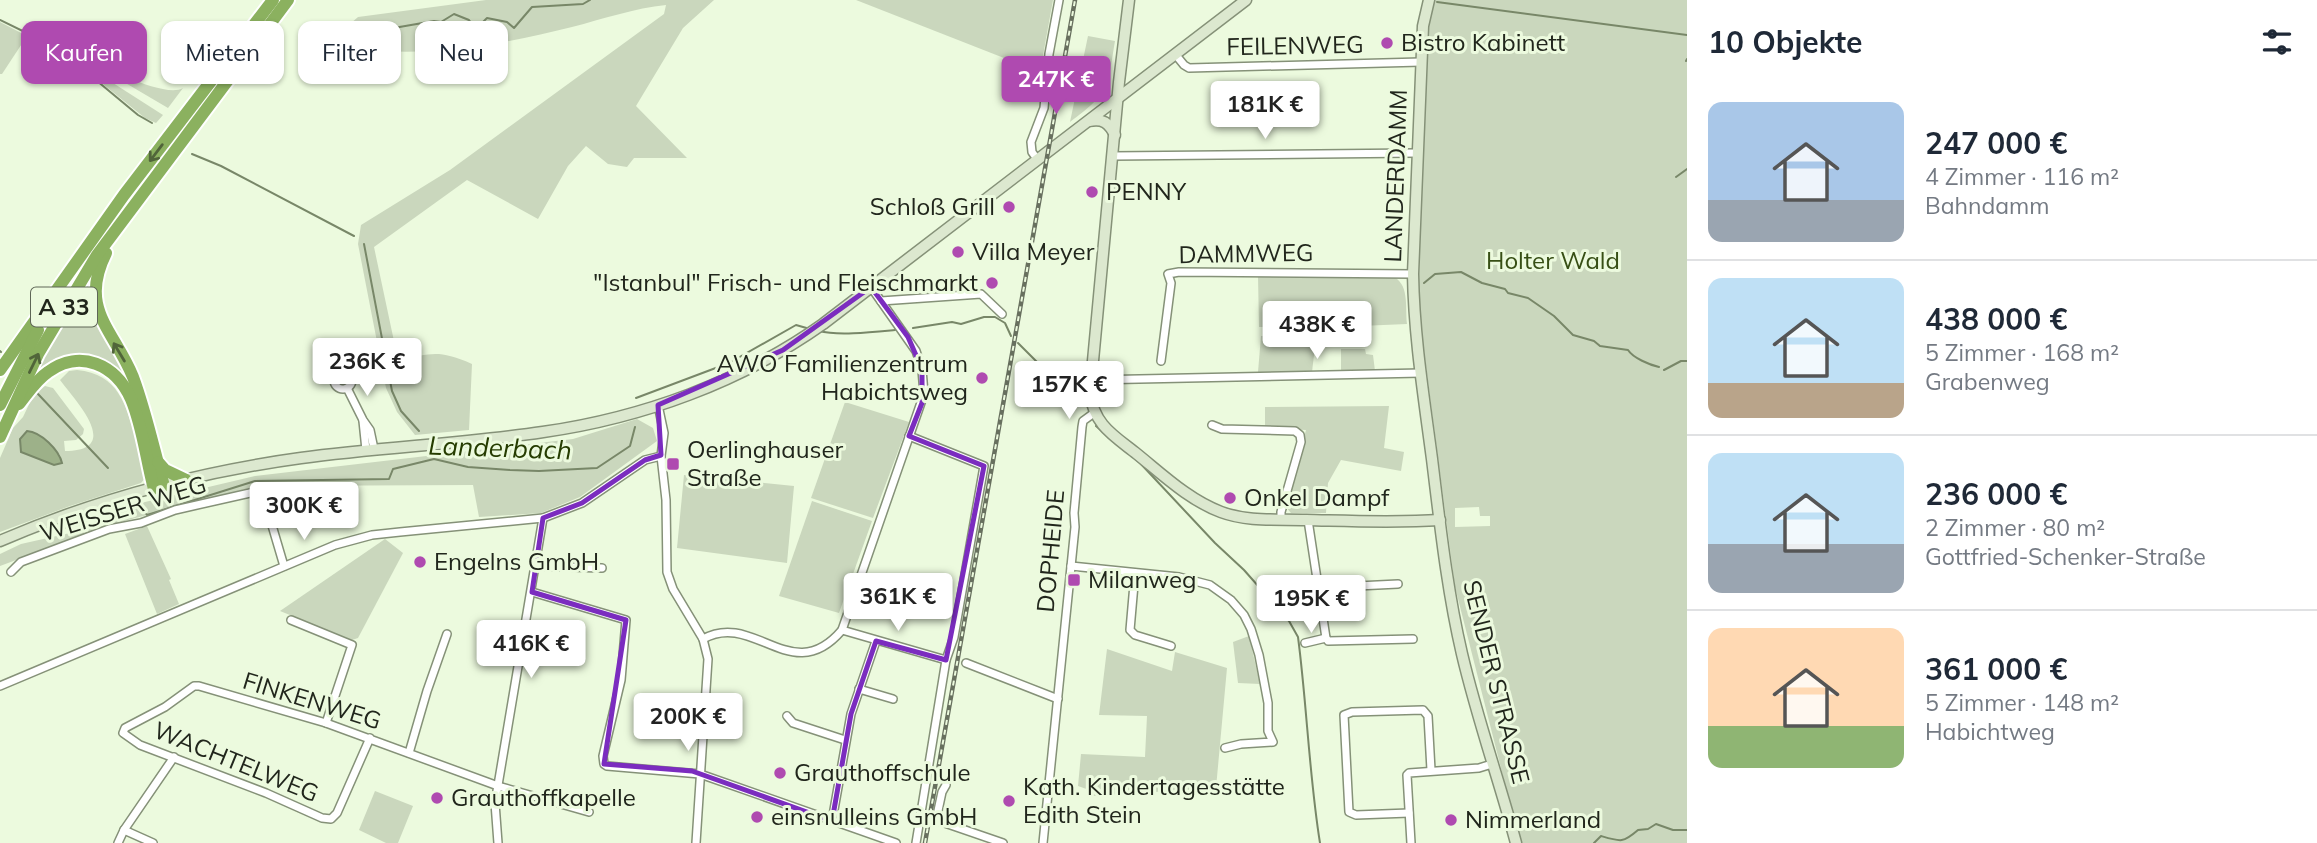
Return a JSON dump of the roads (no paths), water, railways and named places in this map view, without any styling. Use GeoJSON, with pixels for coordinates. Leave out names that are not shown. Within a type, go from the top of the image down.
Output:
{"type":"FeatureCollection","features":[{"type":"Feature","properties":{"kind":"highway","name":"A 33"},"geometry":{"type":"LineString","coordinates":[[0,405],[26,350],[76,266],[124,195],[273,0]]}},
{"type":"Feature","properties":{"kind":"highway","name":"A 33"},"geometry":{"type":"LineString","coordinates":[[2,430],[38,354],[97,255],[288,0]]}},
{"type":"Feature","properties":{"kind":"highway"},"geometry":{"type":"LineString","coordinates":[[138,198],[101,264],[95,299],[107,332],[132,376],[157,461],[159,487]]}},
{"type":"Feature","properties":{"kind":"highway"},"geometry":{"type":"LineString","coordinates":[[0,370],[76,266]]}},
{"type":"Feature","properties":{"kind":"highway"},"geometry":{"type":"LineString","coordinates":[[2,430],[33,386],[49,371],[73,361],[86,360],[98,364],[119,379],[132,402],[159,487]]}},
{"type":"Feature","properties":{"kind":"highway"},"geometry":{"type":"LineString","coordinates":[[157,461],[165,470],[186,480]]}},
{"type":"Feature","properties":{"kind":"main road"},"geometry":{"type":"LineString","coordinates":[[1129,0],[1091,380],[1090,393],[1094,413],[1109,432],[1197,500],[1222,512],[1242,517],[1281,520],[1440,520]]}},
{"type":"Feature","properties":{"kind":"main road"},"geometry":{"type":"LineString","coordinates":[[0,541],[55,519],[186,480],[298,458],[466,442],[590,424],[658,405],[727,379],[807,335],[1246,0]]}},
{"type":"Feature","properties":{"kind":"main road","name":"LANDERDAMM"},"geometry":{"type":"LineString","coordinates":[[1429,0],[1423,26],[1421,62],[1413,302],[1440,520]]}},
{"type":"Feature","properties":{"kind":"main road"},"geometry":{"type":"LineString","coordinates":[[1085,122],[1102,120],[1111,126],[1115,135]]}},
{"type":"Feature","properties":{"kind":"main road","name":"SENDER STRASSE"},"geometry":{"type":"LineString","coordinates":[[1440,520],[1460,644],[1516,843]]}},
{"type":"Feature","properties":{"kind":"street"},"geometry":{"type":"LineString","coordinates":[[1037,159],[1032,152],[1031,142],[1044,108],[1049,54],[1059,0]]}},
{"type":"Feature","properties":{"kind":"street","name":"FEILENWEG"},"geometry":{"type":"LineString","coordinates":[[1175,54],[1189,68],[1421,62]]}},
{"type":"Feature","properties":{"kind":"street"},"geometry":{"type":"LineString","coordinates":[[1113,156],[1417,153]]}},
{"type":"Feature","properties":{"kind":"street","name":"DAMMWEG"},"geometry":{"type":"LineString","coordinates":[[1161,361],[1171,283],[1168,274],[1413,274]]}},
{"type":"Feature","properties":{"kind":"street"},"geometry":{"type":"LineString","coordinates":[[703,639],[725,630],[794,653],[813,653],[829,645],[842,630],[924,394],[922,369],[916,351],[871,287]]}},
{"type":"Feature","properties":{"kind":"street"},"geometry":{"type":"LineString","coordinates":[[881,301],[981,293],[1002,314]]}},
{"type":"Feature","properties":{"kind":"street"},"geometry":{"type":"LineString","coordinates":[[1091,380],[1421,373]]}},
{"type":"Feature","properties":{"kind":"street"},"geometry":{"type":"LineString","coordinates":[[346,388],[363,420],[370,450]]}},
{"type":"Feature","properties":{"kind":"street"},"geometry":{"type":"LineString","coordinates":[[658,405],[664,433],[661,456],[666,500],[667,572],[673,589],[703,639],[708,659],[696,843]]}},
{"type":"Feature","properties":{"kind":"street","name":"DOPHEIDE"},"geometry":{"type":"LineString","coordinates":[[1042,843],[1083,421],[1094,413]]}},
{"type":"Feature","properties":{"kind":"street"},"geometry":{"type":"LineString","coordinates":[[1212,425],[1222,429],[1295,431],[1300,435],[1301,442],[1280,512],[1281,520]]}},
{"type":"Feature","properties":{"kind":"street"},"geometry":{"type":"LineString","coordinates":[[909,436],[984,466],[954,637],[946,660],[916,843]]}},
{"type":"Feature","properties":{"kind":"street"},"geometry":{"type":"LineString","coordinates":[[0,686],[335,545],[372,535],[543,518],[582,503],[645,460],[661,456]]}},
{"type":"Feature","properties":{"kind":"street","name":"WEISSER WEG"},"geometry":{"type":"LineString","coordinates":[[11,572],[21,562],[109,529],[141,523],[175,510],[250,493],[260,495],[266,505],[284,566]]}},
{"type":"Feature","properties":{"kind":"street"},"geometry":{"type":"LineString","coordinates":[[498,843],[495,803],[543,518]]}},
{"type":"Feature","properties":{"kind":"street"},"geometry":{"type":"LineString","coordinates":[[1308,520],[1326,638]]}},
{"type":"Feature","properties":{"kind":"street"},"geometry":{"type":"LineString","coordinates":[[536,566],[602,568]]}},
{"type":"Feature","properties":{"kind":"street"},"geometry":{"type":"LineString","coordinates":[[1071,566],[1179,577],[1209,585],[1231,600],[1244,615],[1259,655],[1268,703],[1268,731],[1273,742],[1224,748]]}},
{"type":"Feature","properties":{"kind":"street"},"geometry":{"type":"LineString","coordinates":[[1135,573],[1130,630],[1135,635],[1171,646]]}},
{"type":"Feature","properties":{"kind":"street"},"geometry":{"type":"LineString","coordinates":[[1317,588],[1398,584]]}},
{"type":"Feature","properties":{"kind":"street"},"geometry":{"type":"LineString","coordinates":[[531,592],[626,620],[621,680],[603,756],[604,764],[700,774],[895,843]]}},
{"type":"Feature","properties":{"kind":"street"},"geometry":{"type":"LineString","coordinates":[[291,620],[352,645]]}},
{"type":"Feature","properties":{"kind":"street"},"geometry":{"type":"LineString","coordinates":[[842,630],[876,642],[946,660]]}},
{"type":"Feature","properties":{"kind":"street"},"geometry":{"type":"LineString","coordinates":[[409,752],[447,634]]}},
{"type":"Feature","properties":{"kind":"street"},"geometry":{"type":"LineString","coordinates":[[1305,643],[1326,638],[1332,641],[1413,639]]}},
{"type":"Feature","properties":{"kind":"street"},"geometry":{"type":"LineString","coordinates":[[326,723],[352,645],[359,639]]}},
{"type":"Feature","properties":{"kind":"street"},"geometry":{"type":"LineString","coordinates":[[832,821],[845,740],[876,642]]}},
{"type":"Feature","properties":{"kind":"street"},"geometry":{"type":"LineString","coordinates":[[966,663],[1058,699]]}},
{"type":"Feature","properties":{"kind":"street","name":"FINKENWEG"},"geometry":{"type":"LineString","coordinates":[[122,733],[125,728],[165,707],[194,686],[326,723],[498,786],[589,813]]}},
{"type":"Feature","properties":{"kind":"street"},"geometry":{"type":"LineString","coordinates":[[859,689],[893,699]]}},
{"type":"Feature","properties":{"kind":"street"},"geometry":{"type":"LineString","coordinates":[[1409,813],[1356,816],[1349,812],[1344,715],[1352,712],[1423,710],[1428,716],[1431,770]]}},
{"type":"Feature","properties":{"kind":"street"},"geometry":{"type":"LineString","coordinates":[[787,716],[793,723],[845,740]]}},
{"type":"Feature","properties":{"kind":"street","name":"WACHTELWEG"},"geometry":{"type":"LineString","coordinates":[[122,733],[140,745],[267,793],[322,818],[331,819],[337,813],[370,738]]}},
{"type":"Feature","properties":{"kind":"street"},"geometry":{"type":"LineString","coordinates":[[118,843],[174,757]]}},
{"type":"Feature","properties":{"kind":"street"},"geometry":{"type":"LineString","coordinates":[[1411,843],[1407,775],[1412,772],[1492,765]]}},
{"type":"Feature","properties":{"kind":"street"},"geometry":{"type":"LineString","coordinates":[[946,785],[936,820],[1003,843]]}},
{"type":"Feature","properties":{"kind":"street"},"geometry":{"type":"LineString","coordinates":[[124,830],[153,843]]}},
{"type":"Feature","properties":{"kind":"waterway"},"geometry":{"type":"LineString","coordinates":[[401,27],[441,22],[454,14],[469,20],[473,25],[479,26],[487,18],[507,22],[514,28],[532,7],[583,4],[590,0]]}},
{"type":"Feature","properties":{"kind":"waterway"},"geometry":{"type":"LineString","coordinates":[[1437,2],[1687,35]]}},
{"type":"Feature","properties":{"kind":"waterway"},"geometry":{"type":"LineString","coordinates":[[0,20],[21,30]]}},
{"type":"Feature","properties":{"kind":"waterway"},"geometry":{"type":"LineString","coordinates":[[101,84],[138,115],[152,123]]}},
{"type":"Feature","properties":{"kind":"waterway"},"geometry":{"type":"LineString","coordinates":[[192,154],[221,166],[354,236]]}},
{"type":"Feature","properties":{"kind":"waterway"},"geometry":{"type":"LineString","coordinates":[[1676,177],[1687,169]]}},
{"type":"Feature","properties":{"kind":"waterway"},"geometry":{"type":"LineString","coordinates":[[364,244],[392,391],[401,411],[419,431]]}},
{"type":"Feature","properties":{"kind":"waterway"},"geometry":{"type":"LineString","coordinates":[[1424,283],[1435,274],[1461,272],[1482,283],[1528,298],[1554,316],[1573,335],[1594,341],[1600,346],[1628,350],[1647,363],[1659,367]]}},
{"type":"Feature","properties":{"kind":"waterway","name":"Landerbach"},"geometry":{"type":"LineString","coordinates":[[913,328],[952,322],[961,324],[984,317],[995,317],[1005,323],[1011,336]]}},
{"type":"Feature","properties":{"kind":"waterway","name":"Landerbach"},"geometry":{"type":"LineString","coordinates":[[636,398],[729,363],[796,325],[810,329]]}},
{"type":"Feature","properties":{"kind":"waterway","name":"Landerbach"},"geometry":{"type":"LineString","coordinates":[[819,331],[867,333],[895,330]]}},
{"type":"Feature","properties":{"kind":"waterway","name":"Landerbach"},"geometry":{"type":"LineString","coordinates":[[1018,343],[1058,383]]}},
{"type":"Feature","properties":{"kind":"waterway"},"geometry":{"type":"LineString","coordinates":[[1664,370],[1681,361],[1687,361]]}},
{"type":"Feature","properties":{"kind":"waterway","name":"Landerbach"},"geometry":{"type":"LineString","coordinates":[[1062,387],[1079,406]]}},
{"type":"Feature","properties":{"kind":"waterway","name":"Landerbach"},"geometry":{"type":"LineString","coordinates":[[38,394],[108,468]]}},
{"type":"Feature","properties":{"kind":"waterway","name":"Landerbach"},"geometry":{"type":"LineString","coordinates":[[1096,426],[1140,463],[1244,570],[1289,621],[1298,637],[1320,843]]}},
{"type":"Feature","properties":{"kind":"waterway","name":"Landerbach"},"geometry":{"type":"LineString","coordinates":[[145,512],[147,515],[255,481],[389,479],[393,469],[434,459],[468,467],[510,470],[597,468],[630,446],[635,427]]}},
{"type":"Feature","properties":{"kind":"waterway","name":"Landerbach"},"geometry":{"type":"LineString","coordinates":[[1594,843],[1601,836],[1625,839],[1638,830],[1648,829],[1656,824],[1673,830],[1687,830]]}},
{"type":"Feature","properties":{"kind":"railway"},"geometry":{"type":"LineString","coordinates":[[925,843],[1075,0]]}},
{"type":"Feature","properties":{"kind":"place","name":"Bistro Kabinett"},"geometry":{"type":"Point","coordinates":[1387,43]}},
{"type":"Feature","properties":{"kind":"place","name":"PENNY"},"geometry":{"type":"Point","coordinates":[1092,192]}},
{"type":"Feature","properties":{"kind":"place","name":"Schloß Grill"},"geometry":{"type":"Point","coordinates":[1009,207]}},
{"type":"Feature","properties":{"kind":"place","name":"Villa Meyer"},"geometry":{"type":"Point","coordinates":[958,252]}},
{"type":"Feature","properties":{"kind":"place","name":"\"Istanbul\" Frisch- und Fleischmarkt"},"geometry":{"type":"Point","coordinates":[992,283]}},
{"type":"Feature","properties":{"kind":"place","name":"AWO Familienzentrum Habichtsweg"},"geometry":{"type":"Point","coordinates":[982,378]}},
{"type":"Feature","properties":{"kind":"place","name":"Oerlinghauser Straße"},"geometry":{"type":"Point","coordinates":[673,464]}},
{"type":"Feature","properties":{"kind":"place","name":"Onkel Dampf"},"geometry":{"type":"Point","coordinates":[1230,498]}},
{"type":"Feature","properties":{"kind":"place","name":"Engelns GmbH"},"geometry":{"type":"Point","coordinates":[420,562]}},
{"type":"Feature","properties":{"kind":"place","name":"Milanweg"},"geometry":{"type":"Point","coordinates":[1074,580]}},
{"type":"Feature","properties":{"kind":"place","name":"Grauthoffschule"},"geometry":{"type":"Point","coordinates":[780,773]}},
{"type":"Feature","properties":{"kind":"place","name":"Grauthoffkapelle"},"geometry":{"type":"Point","coordinates":[437,798]}},
{"type":"Feature","properties":{"kind":"place","name":"Kath. Kindertagesstätte Edith Stein"},"geometry":{"type":"Point","coordinates":[1009,801]}},
{"type":"Feature","properties":{"kind":"place","name":"einsnulleins GmbH"},"geometry":{"type":"Point","coordinates":[757,817]}},
{"type":"Feature","properties":{"kind":"place","name":"Nimmerland"},"geometry":{"type":"Point","coordinates":[1451,820]}},
{"type":"Feature","properties":{"kind":"park label","name":"Holter Wald"},"geometry":{"type":"Point","coordinates":[1553,261]}}]}
